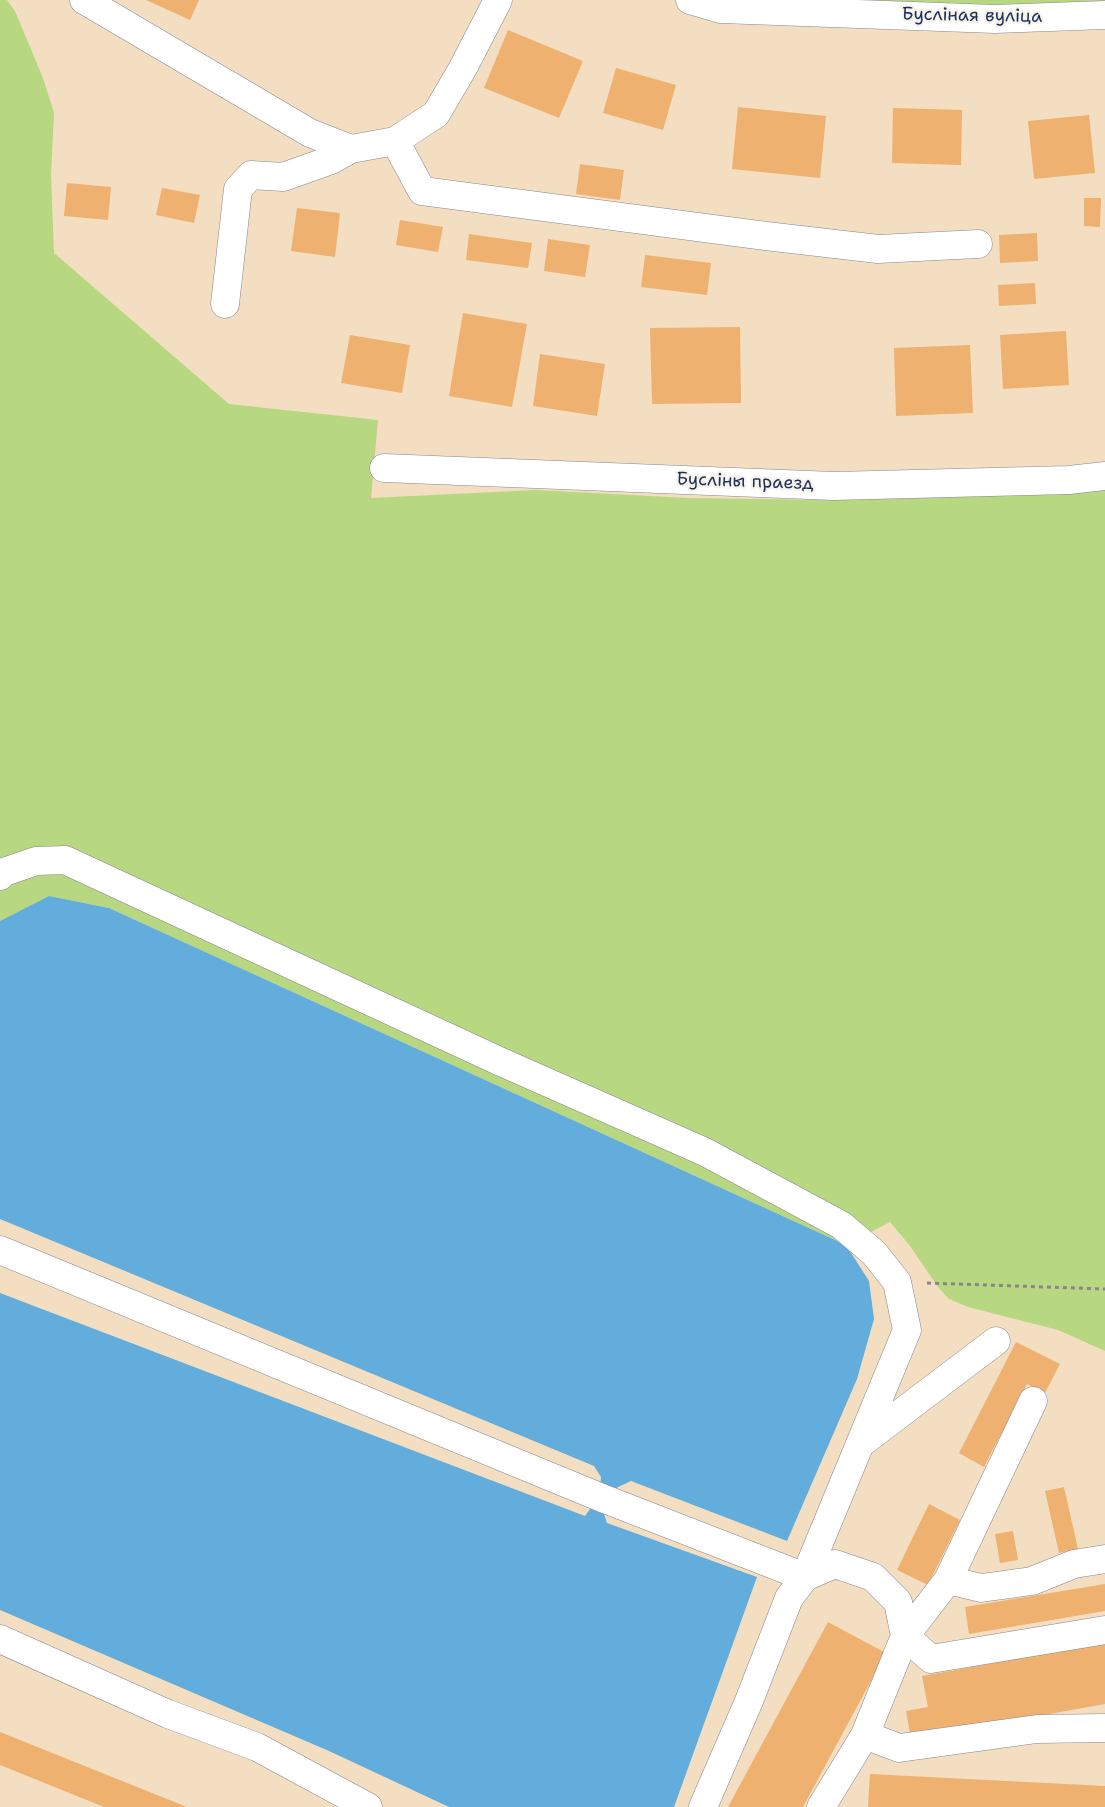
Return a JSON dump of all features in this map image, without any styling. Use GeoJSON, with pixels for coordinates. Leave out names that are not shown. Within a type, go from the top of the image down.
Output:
{"type":"FeatureCollection","features":[{"type":"Feature","properties":{"kind":"street"},"geometry":{"type":"LineString","coordinates":[[84,0],[310,133],[352,149]]}},
{"type":"Feature","properties":{"kind":"street"},"geometry":{"type":"LineString","coordinates":[[224,304],[238,190],[251,175],[283,177],[331,160],[352,149],[394,142],[436,114],[463,68],[498,0]]}},
{"type":"Feature","properties":{"kind":"street","name":"Бусліная вуліца"},"geometry":{"type":"LineString","coordinates":[[690,0],[722,9],[995,19],[1105,15]]}},
{"type":"Feature","properties":{"kind":"street"},"geometry":{"type":"LineString","coordinates":[[394,142],[422,190],[878,249],[978,244]]}},
{"type":"Feature","properties":{"kind":"street","name":"Бусліны праезд"},"geometry":{"type":"LineString","coordinates":[[384,468],[834,486],[1059,480],[1105,476]]}},
{"type":"Feature","properties":{"kind":"street"},"geometry":{"type":"LineString","coordinates":[[0,876],[4,872],[36,861],[65,860],[490,1056],[705,1152],[841,1225],[874,1254],[897,1282],[907,1330],[805,1577],[789,1598],[750,1701],[703,1807]]}},
{"type":"Feature","properties":{"kind":"street"},"geometry":{"type":"LineString","coordinates":[[0,1250],[602,1498],[805,1577],[835,1564],[873,1577],[898,1602],[905,1636],[931,1660],[1105,1630]]}},
{"type":"Feature","properties":{"kind":"street"},"geometry":{"type":"LineString","coordinates":[[860,1444],[996,1341]]}},
{"type":"Feature","properties":{"kind":"street"},"geometry":{"type":"LineString","coordinates":[[822,1807],[865,1735],[905,1636],[948,1580],[1033,1401]]}},
{"type":"Feature","properties":{"kind":"street"},"geometry":{"type":"LineString","coordinates":[[948,1580],[981,1588],[1032,1581],[1074,1564],[1105,1559]]}},
{"type":"Feature","properties":{"kind":"street"},"geometry":{"type":"LineString","coordinates":[[0,1639],[168,1714],[257,1747],[368,1807]]}},
{"type":"Feature","properties":{"kind":"street"},"geometry":{"type":"LineString","coordinates":[[865,1735],[899,1748],[1037,1729],[1105,1728]]}},
{"type":"Feature","properties":{"kind":"path"},"geometry":{"type":"LineString","coordinates":[[897,1282],[1105,1289]]}},
{"type":"Feature","properties":{"kind":"green space"},"geometry":{"type":"Polygon","coordinates":[[[0,0],[7,0],[15,11],[43,78],[54,113],[51,175],[54,253],[229,404],[378,420],[371,498],[536,490],[689,498],[823,500],[1105,490],[1105,1351],[1058,1330],[968,1307],[949,1299],[890,1222],[846,1245],[109,908],[49,896],[0,921],[0,0]]]}},
{"type":"Feature","properties":{"kind":"green space"},"geometry":{"type":"Polygon","coordinates":[[[849,0],[1105,0],[1105,4],[978,8],[849,0]]]}},
{"type":"Feature","properties":{"kind":"water"},"geometry":{"type":"Polygon","coordinates":[[[49,896],[109,908],[846,1245],[869,1281],[874,1319],[857,1379],[787,1541],[631,1481],[618,1487],[612,1494],[600,1489],[601,1477],[594,1466],[0,1219],[0,921],[49,896]]]}},
{"type":"Feature","properties":{"kind":"water"},"geometry":{"type":"Polygon","coordinates":[[[0,1293],[585,1516],[595,1502],[604,1506],[607,1523],[757,1577],[674,1807],[449,1807],[329,1751],[0,1610],[0,1293]]]}},
{"type":"Feature","properties":{"kind":"building"},"geometry":{"type":"Polygon","coordinates":[[[146,0],[199,0],[190,20],[146,0]]]}},
{"type":"Feature","properties":{"kind":"building"},"geometry":{"type":"Polygon","coordinates":[[[508,30],[583,61],[559,118],[484,88],[508,30]]]}},
{"type":"Feature","properties":{"kind":"building"},"geometry":{"type":"Polygon","coordinates":[[[616,68],[676,85],[663,130],[603,113],[616,68]]]}},
{"type":"Feature","properties":{"kind":"building"},"geometry":{"type":"Polygon","coordinates":[[[738,107],[826,116],[820,178],[732,169],[738,107]]]}},
{"type":"Feature","properties":{"kind":"building"},"geometry":{"type":"Polygon","coordinates":[[[893,108],[962,110],[961,165],[892,163],[893,108]]]}},
{"type":"Feature","properties":{"kind":"building"},"geometry":{"type":"Polygon","coordinates":[[[1089,115],[1095,173],[1034,179],[1028,121],[1089,115]]]}},
{"type":"Feature","properties":{"kind":"building"},"geometry":{"type":"Polygon","coordinates":[[[580,164],[624,170],[620,200],[576,194],[580,164]]]}},
{"type":"Feature","properties":{"kind":"building"},"geometry":{"type":"Polygon","coordinates":[[[67,183],[111,187],[108,220],[64,216],[67,183]]]}},
{"type":"Feature","properties":{"kind":"building"},"geometry":{"type":"Polygon","coordinates":[[[162,188],[200,195],[194,223],[156,215],[162,188]]]}},
{"type":"Feature","properties":{"kind":"building"},"geometry":{"type":"Polygon","coordinates":[[[1084,198],[1101,198],[1100,227],[1084,226],[1084,198]]]}},
{"type":"Feature","properties":{"kind":"building"},"geometry":{"type":"Polygon","coordinates":[[[297,208],[340,213],[335,257],[291,251],[297,208]]]}},
{"type":"Feature","properties":{"kind":"building"},"geometry":{"type":"Polygon","coordinates":[[[400,220],[443,227],[438,252],[396,245],[400,220]]]}},
{"type":"Feature","properties":{"kind":"building"},"geometry":{"type":"Polygon","coordinates":[[[1037,233],[1038,261],[1000,263],[999,235],[1037,233]]]}},
{"type":"Feature","properties":{"kind":"building"},"geometry":{"type":"Polygon","coordinates":[[[469,234],[532,243],[528,268],[466,260],[469,234]]]}},
{"type":"Feature","properties":{"kind":"building"},"geometry":{"type":"Polygon","coordinates":[[[548,239],[590,245],[585,277],[544,271],[548,239]]]}},
{"type":"Feature","properties":{"kind":"building"},"geometry":{"type":"Polygon","coordinates":[[[645,255],[711,263],[707,295],[641,287],[645,255]]]}},
{"type":"Feature","properties":{"kind":"building"},"geometry":{"type":"Polygon","coordinates":[[[1035,283],[1036,304],[999,306],[998,285],[1035,283]]]}},
{"type":"Feature","properties":{"kind":"building"},"geometry":{"type":"Polygon","coordinates":[[[463,313],[527,324],[512,407],[449,396],[463,313]]]}},
{"type":"Feature","properties":{"kind":"building"},"geometry":{"type":"Polygon","coordinates":[[[740,327],[741,403],[652,404],[650,328],[740,327]]]}},
{"type":"Feature","properties":{"kind":"building"},"geometry":{"type":"Polygon","coordinates":[[[1066,331],[1069,385],[1003,389],[1000,335],[1066,331]]]}},
{"type":"Feature","properties":{"kind":"building"},"geometry":{"type":"Polygon","coordinates":[[[350,335],[410,345],[402,393],[341,383],[350,335]]]}},
{"type":"Feature","properties":{"kind":"building"},"geometry":{"type":"Polygon","coordinates":[[[970,345],[973,413],[896,416],[894,348],[970,345]]]}},
{"type":"Feature","properties":{"kind":"building"},"geometry":{"type":"Polygon","coordinates":[[[540,354],[605,364],[597,416],[533,406],[540,354]]]}},
{"type":"Feature","properties":{"kind":"building"},"geometry":{"type":"Polygon","coordinates":[[[1016,1342],[1060,1364],[1045,1393],[1027,1384],[984,1467],[959,1453],[1016,1342]]]}},
{"type":"Feature","properties":{"kind":"building"},"geometry":{"type":"Polygon","coordinates":[[[1064,1487],[1078,1549],[1059,1553],[1045,1491],[1064,1487]]]}},
{"type":"Feature","properties":{"kind":"building"},"geometry":{"type":"Polygon","coordinates":[[[929,1504],[960,1520],[928,1585],[897,1570],[929,1504]]]}},
{"type":"Feature","properties":{"kind":"building"},"geometry":{"type":"Polygon","coordinates":[[[1013,1531],[1018,1560],[1000,1563],[995,1534],[1013,1531]]]}},
{"type":"Feature","properties":{"kind":"building"},"geometry":{"type":"Polygon","coordinates":[[[1105,1584],[1105,1611],[969,1634],[965,1607],[1105,1584]]]}},
{"type":"Feature","properties":{"kind":"building"},"geometry":{"type":"Polygon","coordinates":[[[828,1622],[886,1653],[803,1807],[728,1807],[828,1622]]]}},
{"type":"Feature","properties":{"kind":"building"},"geometry":{"type":"Polygon","coordinates":[[[1105,1643],[1105,1704],[911,1739],[906,1711],[928,1707],[922,1676],[1105,1643]]]}},
{"type":"Feature","properties":{"kind":"building"},"geometry":{"type":"Polygon","coordinates":[[[0,1732],[187,1807],[104,1807],[0,1765],[0,1732]]]}},
{"type":"Feature","properties":{"kind":"building"},"geometry":{"type":"Polygon","coordinates":[[[870,1774],[1105,1786],[1105,1807],[868,1807],[870,1774]]]}}]}
